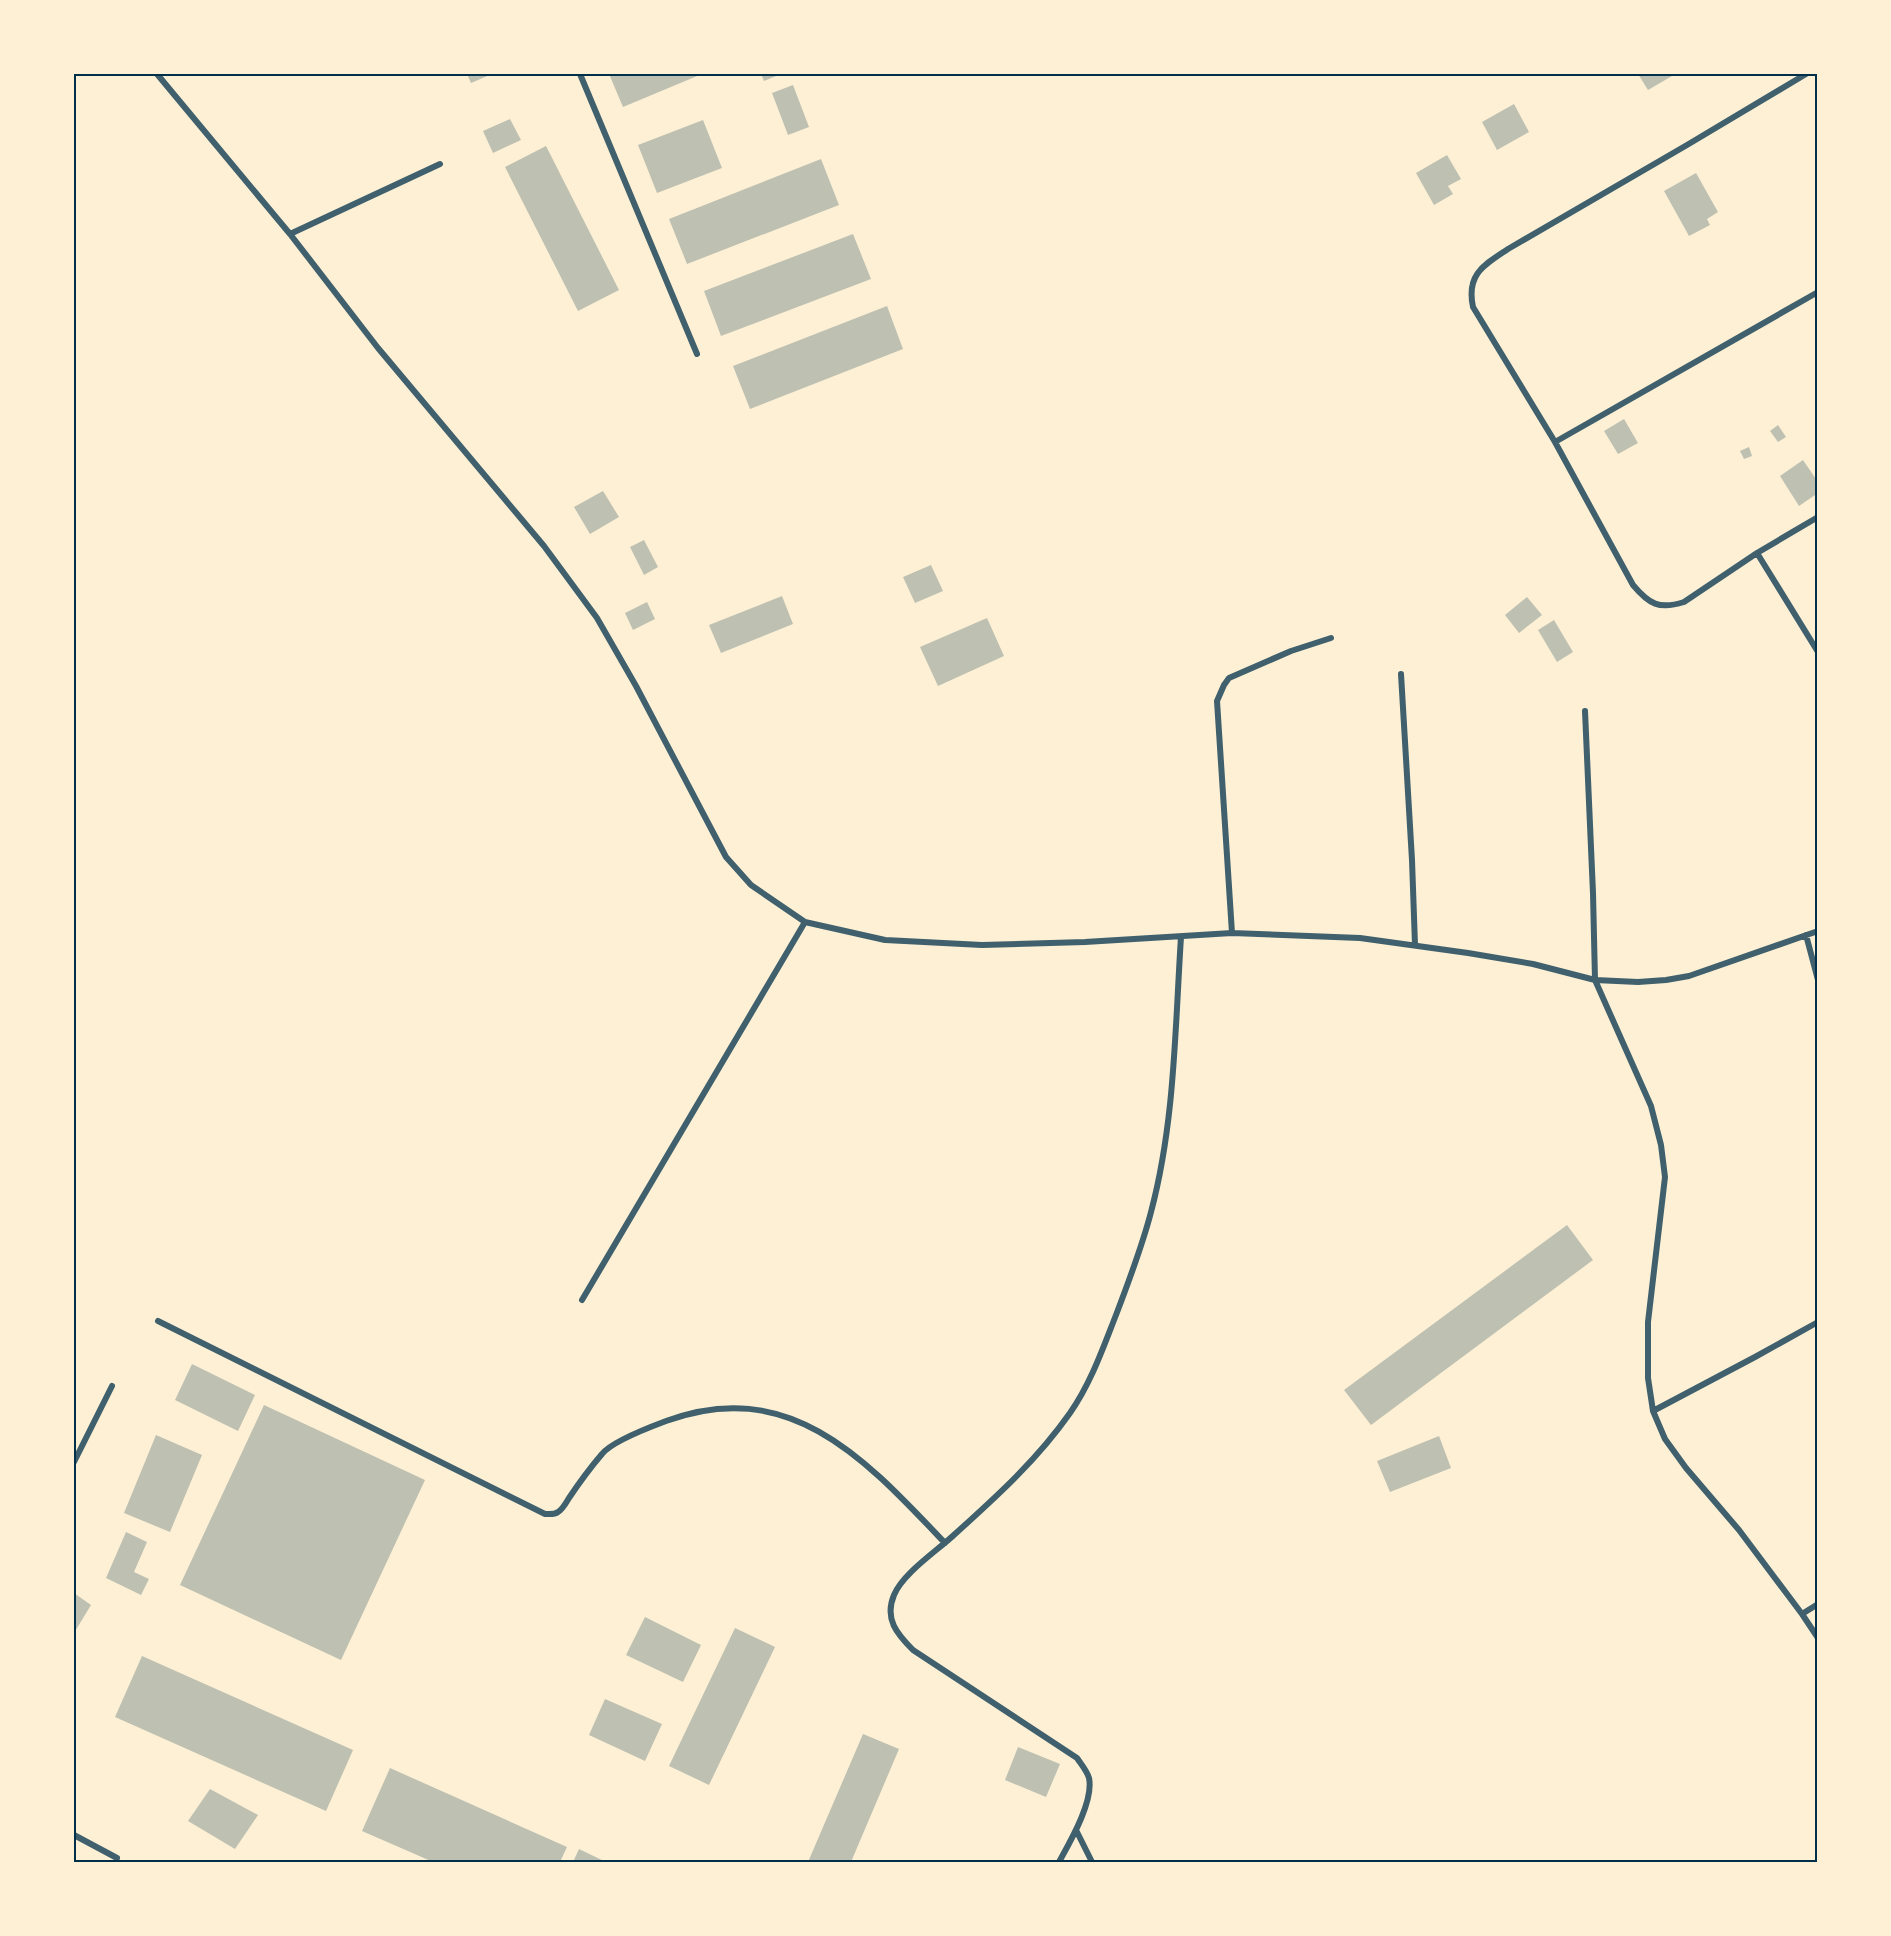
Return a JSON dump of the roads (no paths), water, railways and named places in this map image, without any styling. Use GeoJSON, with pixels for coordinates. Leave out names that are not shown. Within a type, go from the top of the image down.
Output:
{"type":"FeatureCollection","features":[{"type":"Feature","properties":{"kind":"street"},"geometry":{"type":"LineString","coordinates":[[158,74],[290,234],[378,348],[544,546],[597,618],[636,686],[726,857],[752,885],[805,922],[885,940],[982,945],[1232,933],[1360,938],[1533,964],[1595,980],[1638,982],[1689,976],[1818,931]]}},
{"type":"Feature","properties":{"kind":"street"},"geometry":{"type":"LineString","coordinates":[[580,74],[697,354]]}},
{"type":"Feature","properties":{"kind":"street"},"geometry":{"type":"LineString","coordinates":[[1806,74],[1508,249],[1483,266],[1470,292],[1473,307],[1555,442],[1633,585],[1643,597],[1656,605],[1670,607],[1684,602],[1818,517]]}},
{"type":"Feature","properties":{"kind":"street"},"geometry":{"type":"LineString","coordinates":[[290,234],[440,164]]}},
{"type":"Feature","properties":{"kind":"street"},"geometry":{"type":"LineString","coordinates":[[1555,442],[1818,292]]}},
{"type":"Feature","properties":{"kind":"street"},"geometry":{"type":"LineString","coordinates":[[1758,553],[1818,652]]}},
{"type":"Feature","properties":{"kind":"street"},"geometry":{"type":"LineString","coordinates":[[1232,933],[1217,701],[1229,678],[1239,672],[1331,638]]}},
{"type":"Feature","properties":{"kind":"street"},"geometry":{"type":"LineString","coordinates":[[1401,674],[1415,945]]}},
{"type":"Feature","properties":{"kind":"street"},"geometry":{"type":"LineString","coordinates":[[1585,711],[1595,980],[1651,1106],[1661,1145],[1665,1177],[1648,1322],[1648,1378],[1653,1411],[1665,1438],[1686,1468],[1738,1530],[1818,1638]]}},
{"type":"Feature","properties":{"kind":"street"},"geometry":{"type":"LineString","coordinates":[[582,1300],[805,922]]}},
{"type":"Feature","properties":{"kind":"street"},"geometry":{"type":"LineString","coordinates":[[1806,935],[1818,980]]}},
{"type":"Feature","properties":{"kind":"street"},"geometry":{"type":"LineString","coordinates":[[1059,1863],[1076,1830],[1090,1789],[1089,1777],[1077,1758],[913,1650],[897,1634],[892,1622],[891,1610],[894,1594],[907,1576],[945,1544],[1041,1452],[1071,1411],[1089,1381],[1134,1270],[1152,1211],[1165,1143],[1174,1061],[1181,937]]}},
{"type":"Feature","properties":{"kind":"street"},"geometry":{"type":"LineString","coordinates":[[158,1321],[545,1514],[552,1515],[563,1508],[603,1451],[641,1431],[684,1415],[720,1409],[765,1411],[802,1422],[836,1441],[891,1486],[945,1544]]}},
{"type":"Feature","properties":{"kind":"street"},"geometry":{"type":"LineString","coordinates":[[1653,1411],[1818,1322]]}},
{"type":"Feature","properties":{"kind":"street"},"geometry":{"type":"LineString","coordinates":[[74,1462],[112,1386]]}},
{"type":"Feature","properties":{"kind":"street"},"geometry":{"type":"LineString","coordinates":[[1802,1614],[1818,1604]]}},
{"type":"Feature","properties":{"kind":"street"},"geometry":{"type":"LineString","coordinates":[[1076,1830],[1092,1863]]}},
{"type":"Feature","properties":{"kind":"street"},"geometry":{"type":"LineString","coordinates":[[74,1835],[117,1858]]}}]}
